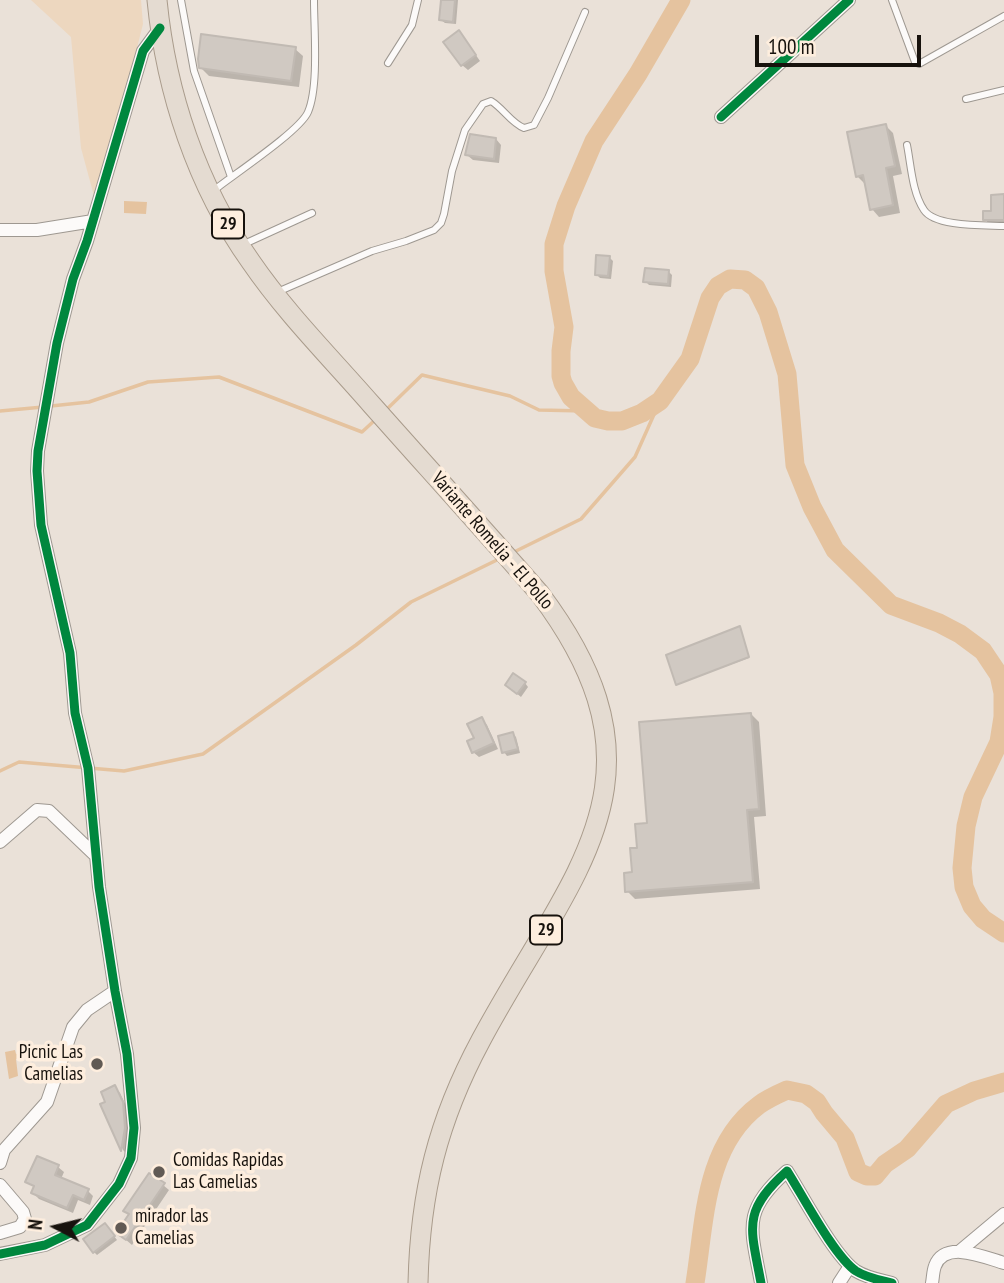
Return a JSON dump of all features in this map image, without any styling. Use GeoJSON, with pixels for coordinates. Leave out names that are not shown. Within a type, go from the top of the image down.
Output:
{"type":"FeatureCollection","features":[{"type":"Feature","properties":{"kind":"highway","name":"Variante Romelia - El Pollo"},"geometry":{"type":"LineString","coordinates":[[157,0],[160,28],[178,110],[193,153],[211,192],[241,246],[274,293],[492,538],[558,618],[588,671],[597,695],[607,741],[601,813],[576,875],[480,1041],[450,1107],[429,1173],[419,1245],[418,1283]]}},
{"type":"Feature","properties":{"kind":"street"},"geometry":{"type":"LineString","coordinates":[[721,117],[849,0]]}},
{"type":"Feature","properties":{"kind":"street"},"geometry":{"type":"LineString","coordinates":[[0,1254],[45,1245],[87,1225],[119,1184],[131,1158],[134,1128],[127,1054],[115,991],[96,856],[88,768],[75,713],[70,653],[41,525],[37,471],[57,343],[73,279],[143,51],[160,28]]}},
{"type":"Feature","properties":{"kind":"street"},"geometry":{"type":"LineString","coordinates":[[0,230],[37,230],[93,221]]}},
{"type":"Feature","properties":{"kind":"street"},"geometry":{"type":"LineString","coordinates":[[0,842],[37,810],[49,811],[96,856]]}},
{"type":"Feature","properties":{"kind":"street"},"geometry":{"type":"LineString","coordinates":[[0,1163],[4,1150],[47,1102],[73,1027],[87,1010],[115,991]]}},
{"type":"Feature","properties":{"kind":"street"},"geometry":{"type":"LineString","coordinates":[[761,1283],[751,1226],[752,1216],[763,1195],[787,1171],[828,1238],[850,1266],[864,1275],[892,1283]]}},
{"type":"Feature","properties":{"kind":"street"},"geometry":{"type":"LineString","coordinates":[[0,1185],[23,1212],[25,1219],[20,1227],[0,1234]]}},
{"type":"Feature","properties":{"kind":"street"},"geometry":{"type":"LineString","coordinates":[[932,1283],[936,1264],[941,1258],[961,1250],[1004,1214]]}},
{"type":"Feature","properties":{"kind":"street"},"geometry":{"type":"LineString","coordinates":[[961,1250],[1004,1263]]}},
{"type":"Feature","properties":{"kind":"street"},"geometry":{"type":"LineString","coordinates":[[839,1283],[850,1266]]}},
{"type":"Feature","properties":{"kind":"lane"},"geometry":{"type":"LineString","coordinates":[[181,0],[194,71],[231,177]]}},
{"type":"Feature","properties":{"kind":"lane"},"geometry":{"type":"LineString","coordinates":[[211,192],[276,143],[307,115],[311,103],[314,67],[314,0]]}},
{"type":"Feature","properties":{"kind":"lane"},"geometry":{"type":"LineString","coordinates":[[388,64],[412,25],[418,0]]}},
{"type":"Feature","properties":{"kind":"lane"},"geometry":{"type":"LineString","coordinates":[[892,0],[915,62],[919,64],[1004,16]]}},
{"type":"Feature","properties":{"kind":"lane"},"geometry":{"type":"LineString","coordinates":[[274,293],[372,251],[406,242],[434,230],[444,214],[452,171],[465,130],[483,104],[491,101],[497,104],[518,126],[524,128],[534,125],[585,12]]}},
{"type":"Feature","properties":{"kind":"lane"},"geometry":{"type":"LineString","coordinates":[[966,99],[1004,90]]}},
{"type":"Feature","properties":{"kind":"lane"},"geometry":{"type":"LineString","coordinates":[[907,145],[916,190],[924,210],[932,217],[941,221],[1004,226]]}},
{"type":"Feature","properties":{"kind":"lane"},"geometry":{"type":"LineString","coordinates":[[241,246],[312,213]]}},
{"type":"Feature","properties":{"kind":"shaded area"},"geometry":{"type":"Polygon","coordinates":[[[31,0],[141,0],[143,24],[97,207],[81,148],[71,37],[31,0]]]}},
{"type":"Feature","properties":{"kind":"shaded area"},"geometry":{"type":"Polygon","coordinates":[[[124,201],[147,202],[146,214],[124,213],[124,201]]]}},
{"type":"Feature","properties":{"kind":"shaded area"},"geometry":{"type":"Polygon","coordinates":[[[15,1050],[21,1057],[16,1059],[18,1076],[9,1079],[5,1052],[15,1050]]]}},
{"type":"Feature","properties":{"kind":"building"},"geometry":{"type":"Polygon","coordinates":[[[441,0],[455,0],[453,22],[439,20],[441,0]]]}},
{"type":"Feature","properties":{"kind":"building"},"geometry":{"type":"Polygon","coordinates":[[[459,30],[476,55],[461,66],[443,42],[459,30]]]}},
{"type":"Feature","properties":{"kind":"building"},"geometry":{"type":"Polygon","coordinates":[[[201,34],[296,47],[291,81],[199,68],[201,34]]]}},
{"type":"Feature","properties":{"kind":"building"},"geometry":{"type":"Polygon","coordinates":[[[886,124],[895,166],[886,168],[893,205],[870,210],[863,175],[856,177],[847,132],[886,124]]]}},
{"type":"Feature","properties":{"kind":"building"},"geometry":{"type":"Polygon","coordinates":[[[470,134],[496,138],[494,159],[465,155],[470,134]]]}},
{"type":"Feature","properties":{"kind":"building"},"geometry":{"type":"Polygon","coordinates":[[[1004,194],[1004,220],[983,220],[983,211],[991,211],[991,195],[1004,194]]]}},
{"type":"Feature","properties":{"kind":"building"},"geometry":{"type":"Polygon","coordinates":[[[596,255],[610,256],[608,276],[595,275],[596,255]]]}},
{"type":"Feature","properties":{"kind":"building"},"geometry":{"type":"Polygon","coordinates":[[[645,268],[669,270],[668,284],[643,282],[645,268]]]}},
{"type":"Feature","properties":{"kind":"building"},"geometry":{"type":"Polygon","coordinates":[[[740,626],[749,657],[676,685],[666,655],[740,626]]]}},
{"type":"Feature","properties":{"kind":"building"},"geometry":{"type":"Polygon","coordinates":[[[513,673],[526,682],[517,694],[505,685],[513,673]]]}},
{"type":"Feature","properties":{"kind":"building"},"geometry":{"type":"Polygon","coordinates":[[[751,713],[759,809],[747,810],[753,882],[625,892],[624,873],[632,872],[630,848],[637,848],[635,824],[647,823],[639,722],[751,713]]]}},
{"type":"Feature","properties":{"kind":"building"},"geometry":{"type":"Polygon","coordinates":[[[482,717],[494,743],[472,753],[467,741],[474,738],[467,724],[482,717]]]}},
{"type":"Feature","properties":{"kind":"building"},"geometry":{"type":"Polygon","coordinates":[[[513,732],[518,749],[502,753],[498,736],[513,732]]]}},
{"type":"Feature","properties":{"kind":"building"},"geometry":{"type":"Polygon","coordinates":[[[115,1085],[123,1102],[125,1128],[121,1151],[100,1104],[105,1102],[101,1092],[115,1085]]]}},
{"type":"Feature","properties":{"kind":"building"},"geometry":{"type":"Polygon","coordinates":[[[37,1156],[59,1165],[55,1175],[89,1189],[84,1200],[73,1195],[67,1208],[31,1193],[34,1186],[25,1182],[37,1156]]]}},
{"type":"Feature","properties":{"kind":"building"},"geometry":{"type":"Polygon","coordinates":[[[149,1173],[165,1183],[126,1240],[116,1233],[129,1214],[123,1211],[149,1173]]]}},
{"type":"Feature","properties":{"kind":"building"},"geometry":{"type":"Polygon","coordinates":[[[105,1223],[115,1236],[93,1253],[83,1239],[105,1223]]]}},
{"type":"Feature","properties":{"kind":"waterway"},"geometry":{"type":"LineString","coordinates":[[681,0],[638,74],[594,141],[566,206],[554,244],[554,271],[564,327],[561,351],[563,383],[571,397],[595,418],[622,421],[642,413],[660,401],[690,359],[710,298],[718,286],[730,279],[745,280],[756,288],[768,312],[787,374],[795,465],[812,507],[835,550],[891,605],[960,634],[983,651],[999,675],[1003,693],[999,742],[973,797],[966,826],[962,868],[964,887],[972,906],[983,919],[1004,933]]}},
{"type":"Feature","properties":{"kind":"waterway"},"geometry":{"type":"LineString","coordinates":[[386,410],[422,375],[510,396],[539,410],[585,411]]}},
{"type":"Feature","properties":{"kind":"waterway"},"geometry":{"type":"LineString","coordinates":[[51,406],[89,402],[148,382],[219,377],[362,432],[375,420]]}},
{"type":"Feature","properties":{"kind":"waterway"},"geometry":{"type":"LineString","coordinates":[[514,552],[581,519],[635,457],[660,401]]}},
{"type":"Feature","properties":{"kind":"waterway"},"geometry":{"type":"LineString","coordinates":[[0,411],[43,407]]}},
{"type":"Feature","properties":{"kind":"waterway"},"geometry":{"type":"LineString","coordinates":[[0,771],[19,762],[124,771],[203,754],[356,645],[411,602],[501,558]]}},
{"type":"Feature","properties":{"kind":"waterway"},"geometry":{"type":"LineString","coordinates":[[695,1283],[705,1210],[717,1163],[727,1141],[741,1122],[762,1103],[787,1090],[806,1094],[817,1102],[845,1138],[858,1172],[875,1176],[885,1164],[907,1149],[946,1104],[974,1091],[1004,1082]]}},
{"type":"Feature","properties":{"kind":"cycle path"},"geometry":{"type":"LineString","coordinates":[[721,117],[849,0]]}},
{"type":"Feature","properties":{"kind":"cycle path"},"geometry":{"type":"LineString","coordinates":[[0,1254],[45,1245],[87,1225],[119,1184],[131,1158],[134,1128],[127,1054],[99,887],[88,768],[75,713],[70,653],[41,525],[37,471],[57,343],[73,279],[87,241],[143,51],[160,28]]}},
{"type":"Feature","properties":{"kind":"cycle path"},"geometry":{"type":"LineString","coordinates":[[761,1283],[754,1248],[753,1222],[762,1198],[787,1171],[847,1263],[856,1271],[892,1283]]}},
{"type":"Feature","properties":{"kind":"place","name":"Picnic Las Camelias"},"geometry":{"type":"Point","coordinates":[97,1064]}},
{"type":"Feature","properties":{"kind":"place","name":"Comidas Rapidas Las Camelias"},"geometry":{"type":"Point","coordinates":[159,1172]}},
{"type":"Feature","properties":{"kind":"place","name":"mirador las Camelias"},"geometry":{"type":"Point","coordinates":[121,1228]}}]}
